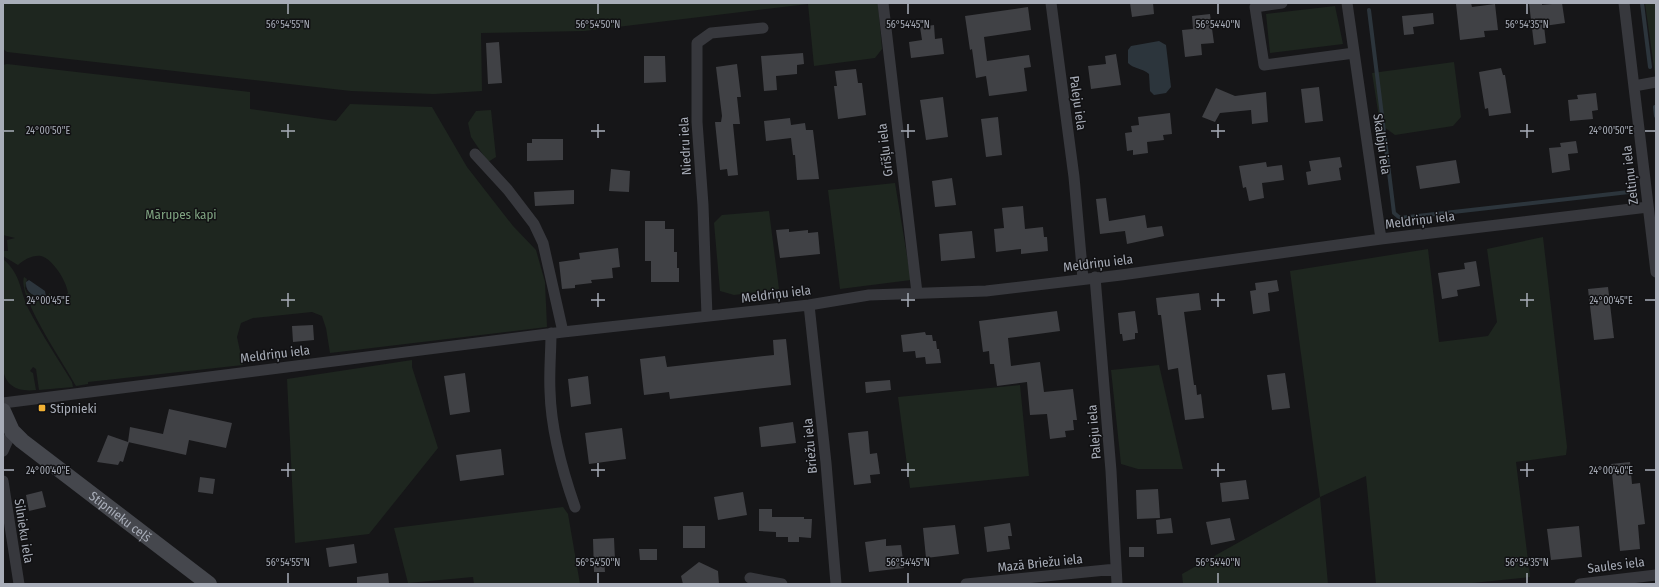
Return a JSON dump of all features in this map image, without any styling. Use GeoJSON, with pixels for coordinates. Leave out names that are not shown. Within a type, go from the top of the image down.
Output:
{"type":"FeatureCollection","features":[{"type":"Feature","properties":{"kind":"main road","name":"Stīpnieku ceļš"},"geometry":{"type":"LineString","coordinates":[[3,411],[12,431],[36,453],[209,584]]}},
{"type":"Feature","properties":{"kind":"street","name":"Grīšļu iela"},"geometry":{"type":"LineString","coordinates":[[882,3],[918,293]]}},
{"type":"Feature","properties":{"kind":"street","name":"Paleju iela"},"geometry":{"type":"LineString","coordinates":[[1050,3],[1074,177],[1083,278]]}},
{"type":"Feature","properties":{"kind":"street"},"geometry":{"type":"LineString","coordinates":[[1282,3],[1255,7],[1264,65],[1354,53]]}},
{"type":"Feature","properties":{"kind":"street","name":"Skalbju iela"},"geometry":{"type":"LineString","coordinates":[[1346,3],[1381,239]]}},
{"type":"Feature","properties":{"kind":"street","name":"Zeltiņu iela"},"geometry":{"type":"LineString","coordinates":[[1624,3],[1656,272]]}},
{"type":"Feature","properties":{"kind":"street","name":"Niedru iela"},"geometry":{"type":"LineString","coordinates":[[707,316],[698,122],[697,43],[711,33],[763,28]]}},
{"type":"Feature","properties":{"kind":"street"},"geometry":{"type":"LineString","coordinates":[[1634,86],[1656,82]]}},
{"type":"Feature","properties":{"kind":"street"},"geometry":{"type":"LineString","coordinates":[[475,154],[508,190],[534,224],[543,243],[563,332]]}},
{"type":"Feature","properties":{"kind":"street","name":"Meldriņu iela"},"geometry":{"type":"LineString","coordinates":[[3,403],[551,333],[810,305],[869,295],[986,291],[1381,239],[1648,207]]}},
{"type":"Feature","properties":{"kind":"street","name":"Paleju iela"},"geometry":{"type":"LineString","coordinates":[[1095,277],[1111,471],[1117,584]]}},
{"type":"Feature","properties":{"kind":"street","name":"Briežu iela"},"geometry":{"type":"LineString","coordinates":[[810,305],[826,463],[832,554],[836,584]]}},
{"type":"Feature","properties":{"kind":"street"},"geometry":{"type":"LineString","coordinates":[[551,333],[550,391],[552,420],[562,472],[575,507]]}},
{"type":"Feature","properties":{"kind":"street"},"geometry":{"type":"LineString","coordinates":[[3,451],[12,431]]}},
{"type":"Feature","properties":{"kind":"street","name":"Silnieku iela"},"geometry":{"type":"LineString","coordinates":[[3,481],[19,584]]}},
{"type":"Feature","properties":{"kind":"street","name":"Mazā Briežu iela"},"geometry":{"type":"LineString","coordinates":[[966,584],[1116,569]]}},
{"type":"Feature","properties":{"kind":"street","name":"Saules iela"},"geometry":{"type":"LineString","coordinates":[[1580,584],[1656,575]]}},
{"type":"Feature","properties":{"kind":"street"},"geometry":{"type":"LineString","coordinates":[[750,578],[782,584]]}},
{"type":"Feature","properties":{"kind":"green space"},"geometry":{"type":"Polygon","coordinates":[[[3,3],[878,3],[882,49],[875,58],[814,66],[808,4],[584,31],[481,33],[482,91],[434,94],[351,91],[7,52],[3,49],[3,3]]]}},
{"type":"Feature","properties":{"kind":"green space"},"geometry":{"type":"Polygon","coordinates":[[[1645,3],[1656,3],[1656,82],[1645,3]]]}},
{"type":"Feature","properties":{"kind":"green space"},"geometry":{"type":"Polygon","coordinates":[[[1335,6],[1343,44],[1270,53],[1266,14],[1335,6]]]}},
{"type":"Feature","properties":{"kind":"green space"},"geometry":{"type":"Polygon","coordinates":[[[1454,62],[1461,117],[1453,126],[1395,135],[1380,124],[1372,73],[1454,62]]]}},
{"type":"Feature","properties":{"kind":"green space","name":"Mārupes kapi"},"geometry":{"type":"Polygon","coordinates":[[[7,64],[250,92],[250,109],[336,121],[350,104],[432,107],[467,167],[513,226],[536,250],[545,282],[547,327],[330,353],[326,328],[322,316],[312,312],[253,318],[241,323],[237,337],[243,365],[88,382],[88,384],[76,386],[34,314],[24,286],[24,277],[27,279],[25,288],[27,293],[43,299],[48,297],[49,293],[56,297],[63,297],[68,293],[62,277],[55,266],[46,258],[41,256],[28,258],[18,265],[3,256],[3,251],[8,251],[7,240],[15,238],[3,235],[3,65],[7,64]]]}},
{"type":"Feature","properties":{"kind":"green space"},"geometry":{"type":"Polygon","coordinates":[[[491,110],[496,157],[488,162],[471,137],[468,123],[476,111],[491,110]]]}},
{"type":"Feature","properties":{"kind":"green space"},"geometry":{"type":"Polygon","coordinates":[[[895,183],[911,280],[840,289],[828,190],[895,183]]]}},
{"type":"Feature","properties":{"kind":"green space"},"geometry":{"type":"Polygon","coordinates":[[[769,211],[779,289],[734,295],[720,291],[714,223],[722,215],[769,211]]]}},
{"type":"Feature","properties":{"kind":"green space"},"geometry":{"type":"Polygon","coordinates":[[[1543,237],[1567,447],[1566,455],[1516,462],[1530,577],[1463,584],[1376,584],[1366,476],[1320,497],[1290,271],[1428,249],[1439,342],[1488,336],[1497,322],[1487,249],[1543,237]]]}},
{"type":"Feature","properties":{"kind":"green space"},"geometry":{"type":"Polygon","coordinates":[[[3,259],[14,271],[29,310],[72,382],[73,387],[39,390],[36,369],[33,367],[30,371],[33,373],[36,390],[19,389],[10,384],[7,380],[3,368],[3,259]]]}},
{"type":"Feature","properties":{"kind":"green space"},"geometry":{"type":"Polygon","coordinates":[[[412,360],[412,367],[438,448],[369,534],[295,543],[287,379],[412,360]]]}},
{"type":"Feature","properties":{"kind":"green space"},"geometry":{"type":"Polygon","coordinates":[[[1159,365],[1183,469],[1138,469],[1121,464],[1111,370],[1159,365]]]}},
{"type":"Feature","properties":{"kind":"green space"},"geometry":{"type":"Polygon","coordinates":[[[1020,385],[1029,476],[910,488],[898,397],[1020,385]]]}},
{"type":"Feature","properties":{"kind":"green space"},"geometry":{"type":"Polygon","coordinates":[[[1320,497],[1328,584],[1183,584],[1182,574],[1320,497]]]}},
{"type":"Feature","properties":{"kind":"green space"},"geometry":{"type":"Polygon","coordinates":[[[563,507],[568,514],[580,584],[474,584],[473,577],[408,583],[394,528],[563,507]]]}},
{"type":"Feature","properties":{"kind":"shaded area"},"geometry":{"type":"Polygon","coordinates":[[[1159,41],[1166,45],[1171,87],[1166,93],[1154,95],[1150,91],[1149,74],[1128,63],[1128,50],[1131,46],[1159,41]]]}},
{"type":"Feature","properties":{"kind":"shaded area"},"geometry":{"type":"Polygon","coordinates":[[[29,280],[45,291],[46,297],[38,297],[29,292],[26,282],[29,280]]]}},
{"type":"Feature","properties":{"kind":"building"},"geometry":{"type":"Polygon","coordinates":[[[1130,3],[1153,3],[1154,14],[1132,17],[1130,3]]]}},
{"type":"Feature","properties":{"kind":"building"},"geometry":{"type":"Polygon","coordinates":[[[1471,3],[1472,7],[1495,4],[1498,30],[1484,31],[1485,37],[1460,40],[1456,4],[1471,3]]]}},
{"type":"Feature","properties":{"kind":"building"},"geometry":{"type":"Polygon","coordinates":[[[1529,3],[1542,3],[1542,5],[1562,3],[1565,23],[1544,26],[1546,43],[1534,45],[1529,3]]]}},
{"type":"Feature","properties":{"kind":"building"},"geometry":{"type":"Polygon","coordinates":[[[1028,7],[1031,30],[984,37],[987,61],[1029,55],[1031,67],[1024,68],[1027,91],[989,96],[986,76],[976,78],[965,16],[1028,7]]]}},
{"type":"Feature","properties":{"kind":"building"},"geometry":{"type":"Polygon","coordinates":[[[1433,13],[1434,24],[1413,27],[1414,34],[1404,35],[1402,16],[1433,13]]]}},
{"type":"Feature","properties":{"kind":"building"},"geometry":{"type":"Polygon","coordinates":[[[1210,14],[1214,43],[1201,44],[1202,55],[1185,57],[1182,30],[1193,29],[1192,16],[1210,14]]]}},
{"type":"Feature","properties":{"kind":"building"},"geometry":{"type":"Polygon","coordinates":[[[934,25],[935,39],[942,38],[944,54],[911,58],[909,42],[922,40],[920,27],[934,25]]]}},
{"type":"Feature","properties":{"kind":"building"},"geometry":{"type":"Polygon","coordinates":[[[499,42],[502,83],[488,84],[486,43],[499,42]]]}},
{"type":"Feature","properties":{"kind":"building"},"geometry":{"type":"Polygon","coordinates":[[[803,53],[804,64],[797,65],[797,74],[776,76],[777,90],[764,91],[761,56],[803,53]]]}},
{"type":"Feature","properties":{"kind":"building"},"geometry":{"type":"Polygon","coordinates":[[[1116,54],[1121,85],[1091,89],[1088,66],[1106,64],[1105,56],[1116,54]]]}},
{"type":"Feature","properties":{"kind":"building"},"geometry":{"type":"Polygon","coordinates":[[[644,56],[665,56],[666,82],[644,83],[644,56]]]}},
{"type":"Feature","properties":{"kind":"building"},"geometry":{"type":"Polygon","coordinates":[[[737,64],[741,97],[737,97],[740,124],[733,124],[738,175],[728,176],[727,169],[720,170],[715,122],[721,122],[722,116],[716,67],[737,64]]]}},
{"type":"Feature","properties":{"kind":"building"},"geometry":{"type":"Polygon","coordinates":[[[1501,68],[1503,75],[1505,75],[1511,113],[1489,116],[1488,108],[1485,109],[1479,72],[1501,68]]]}},
{"type":"Feature","properties":{"kind":"building"},"geometry":{"type":"Polygon","coordinates":[[[856,69],[858,83],[862,83],[866,115],[838,119],[834,86],[837,86],[835,71],[856,69]]]}},
{"type":"Feature","properties":{"kind":"building"},"geometry":{"type":"Polygon","coordinates":[[[1319,87],[1323,121],[1305,123],[1301,89],[1319,87]]]}},
{"type":"Feature","properties":{"kind":"building"},"geometry":{"type":"Polygon","coordinates":[[[1216,88],[1235,96],[1266,92],[1268,122],[1252,124],[1251,110],[1220,113],[1215,122],[1202,117],[1216,88]]]}},
{"type":"Feature","properties":{"kind":"building"},"geometry":{"type":"Polygon","coordinates":[[[1596,93],[1598,110],[1592,111],[1593,119],[1570,121],[1568,100],[1578,99],[1577,95],[1596,93]]]}},
{"type":"Feature","properties":{"kind":"building"},"geometry":{"type":"Polygon","coordinates":[[[943,97],[948,137],[926,140],[920,100],[943,97]]]}},
{"type":"Feature","properties":{"kind":"building"},"geometry":{"type":"Polygon","coordinates":[[[1170,113],[1172,134],[1163,135],[1164,140],[1147,142],[1148,153],[1133,155],[1133,150],[1127,151],[1125,133],[1132,132],[1131,126],[1139,125],[1138,117],[1170,113]]]}},
{"type":"Feature","properties":{"kind":"building"},"geometry":{"type":"Polygon","coordinates":[[[998,117],[1002,155],[986,157],[981,119],[998,117]]]}},
{"type":"Feature","properties":{"kind":"building"},"geometry":{"type":"Polygon","coordinates":[[[790,118],[791,125],[805,123],[806,130],[813,130],[819,179],[797,180],[795,155],[793,155],[791,138],[766,141],[764,121],[790,118]]]}},
{"type":"Feature","properties":{"kind":"building"},"geometry":{"type":"Polygon","coordinates":[[[532,139],[563,139],[563,160],[527,161],[527,143],[532,143],[532,139]]]}},
{"type":"Feature","properties":{"kind":"building"},"geometry":{"type":"Polygon","coordinates":[[[1576,141],[1578,153],[1568,154],[1570,170],[1552,173],[1549,148],[1561,147],[1560,143],[1576,141]]]}},
{"type":"Feature","properties":{"kind":"building"},"geometry":{"type":"Polygon","coordinates":[[[1340,157],[1342,167],[1339,168],[1341,180],[1308,185],[1306,172],[1311,171],[1309,161],[1340,157]]]}},
{"type":"Feature","properties":{"kind":"building"},"geometry":{"type":"Polygon","coordinates":[[[1456,160],[1460,183],[1420,189],[1416,166],[1456,160]]]}},
{"type":"Feature","properties":{"kind":"building"},"geometry":{"type":"Polygon","coordinates":[[[1266,162],[1267,167],[1282,165],[1284,180],[1262,183],[1264,198],[1249,201],[1246,187],[1243,188],[1239,166],[1266,162]]]}},
{"type":"Feature","properties":{"kind":"building"},"geometry":{"type":"Polygon","coordinates":[[[611,169],[630,171],[629,192],[609,191],[611,169]]]}},
{"type":"Feature","properties":{"kind":"building"},"geometry":{"type":"Polygon","coordinates":[[[952,178],[956,205],[935,207],[932,181],[952,178]]]}},
{"type":"Feature","properties":{"kind":"building"},"geometry":{"type":"Polygon","coordinates":[[[574,190],[574,204],[535,206],[534,192],[574,190]]]}},
{"type":"Feature","properties":{"kind":"building"},"geometry":{"type":"Polygon","coordinates":[[[1106,198],[1109,221],[1145,215],[1147,228],[1162,226],[1164,236],[1127,244],[1125,231],[1100,234],[1096,199],[1106,198]]]}},
{"type":"Feature","properties":{"kind":"building"},"geometry":{"type":"Polygon","coordinates":[[[1023,206],[1025,229],[1043,227],[1044,237],[1047,237],[1048,251],[1021,254],[1021,249],[996,252],[994,229],[1004,228],[1002,208],[1023,206]]]}},
{"type":"Feature","properties":{"kind":"building"},"geometry":{"type":"Polygon","coordinates":[[[645,221],[665,221],[665,229],[674,229],[674,252],[677,252],[679,282],[651,282],[651,261],[645,261],[645,221]]]}},
{"type":"Feature","properties":{"kind":"building"},"geometry":{"type":"Polygon","coordinates":[[[789,229],[789,232],[808,230],[808,233],[818,232],[820,254],[780,258],[776,230],[789,229]]]}},
{"type":"Feature","properties":{"kind":"building"},"geometry":{"type":"Polygon","coordinates":[[[972,231],[975,258],[941,261],[939,234],[972,231]]]}},
{"type":"Feature","properties":{"kind":"building"},"geometry":{"type":"Polygon","coordinates":[[[618,248],[620,267],[612,268],[613,278],[591,280],[592,283],[575,285],[575,288],[562,289],[559,262],[580,259],[579,253],[618,248]]]}},
{"type":"Feature","properties":{"kind":"building"},"geometry":{"type":"Polygon","coordinates":[[[1476,261],[1480,286],[1457,290],[1458,296],[1442,299],[1438,273],[1465,269],[1464,263],[1476,261]]]}},
{"type":"Feature","properties":{"kind":"building"},"geometry":{"type":"Polygon","coordinates":[[[1277,280],[1279,291],[1268,293],[1270,311],[1253,314],[1250,291],[1256,290],[1255,283],[1277,280]]]}},
{"type":"Feature","properties":{"kind":"building"},"geometry":{"type":"Polygon","coordinates":[[[1608,287],[1614,338],[1594,340],[1588,289],[1608,287]]]}},
{"type":"Feature","properties":{"kind":"building"},"geometry":{"type":"Polygon","coordinates":[[[1199,293],[1201,310],[1184,312],[1194,385],[1196,385],[1197,395],[1201,394],[1204,418],[1185,420],[1178,368],[1168,370],[1161,315],[1158,315],[1156,298],[1199,293]]]}},
{"type":"Feature","properties":{"kind":"building"},"geometry":{"type":"Polygon","coordinates":[[[1057,311],[1060,331],[1008,338],[1011,366],[1040,362],[1044,392],[1073,389],[1077,420],[1073,420],[1074,430],[1065,431],[1066,437],[1050,439],[1047,414],[1030,415],[1027,382],[997,386],[994,364],[990,364],[989,351],[983,352],[979,321],[1057,311]]]}},
{"type":"Feature","properties":{"kind":"building"},"geometry":{"type":"Polygon","coordinates":[[[1135,311],[1138,333],[1135,333],[1135,339],[1123,341],[1122,334],[1120,334],[1118,313],[1135,311]]]}},
{"type":"Feature","properties":{"kind":"building"},"geometry":{"type":"Polygon","coordinates":[[[313,325],[314,340],[293,342],[292,326],[313,325]]]}},
{"type":"Feature","properties":{"kind":"building"},"geometry":{"type":"Polygon","coordinates":[[[925,332],[926,335],[932,335],[933,341],[936,341],[941,363],[926,364],[925,357],[916,358],[915,351],[903,352],[901,335],[925,332]]]}},
{"type":"Feature","properties":{"kind":"building"},"geometry":{"type":"Polygon","coordinates":[[[786,339],[791,385],[670,399],[669,392],[644,395],[640,359],[665,356],[667,367],[774,355],[773,340],[786,339]]]}},
{"type":"Feature","properties":{"kind":"building"},"geometry":{"type":"Polygon","coordinates":[[[465,373],[470,412],[450,415],[444,376],[465,373]]]}},
{"type":"Feature","properties":{"kind":"building"},"geometry":{"type":"Polygon","coordinates":[[[1285,373],[1290,408],[1272,410],[1267,375],[1285,373]]]}},
{"type":"Feature","properties":{"kind":"building"},"geometry":{"type":"Polygon","coordinates":[[[588,376],[591,404],[571,407],[568,379],[588,376]]]}},
{"type":"Feature","properties":{"kind":"building"},"geometry":{"type":"Polygon","coordinates":[[[890,380],[891,390],[866,393],[865,382],[890,380]]]}},
{"type":"Feature","properties":{"kind":"building"},"geometry":{"type":"Polygon","coordinates":[[[169,409],[232,423],[226,448],[189,440],[186,455],[129,442],[123,462],[120,461],[118,465],[97,462],[108,435],[128,442],[130,427],[163,434],[169,409]]]}},
{"type":"Feature","properties":{"kind":"building"},"geometry":{"type":"Polygon","coordinates":[[[793,422],[796,443],[761,447],[759,427],[793,422]]]}},
{"type":"Feature","properties":{"kind":"building"},"geometry":{"type":"Polygon","coordinates":[[[622,428],[626,459],[589,464],[585,433],[622,428]]]}},
{"type":"Feature","properties":{"kind":"building"},"geometry":{"type":"Polygon","coordinates":[[[868,431],[870,454],[877,453],[880,474],[870,475],[871,483],[854,485],[848,433],[868,431]]]}},
{"type":"Feature","properties":{"kind":"building"},"geometry":{"type":"Polygon","coordinates":[[[501,449],[504,475],[460,481],[456,455],[501,449]]]}},
{"type":"Feature","properties":{"kind":"building"},"geometry":{"type":"Polygon","coordinates":[[[1630,462],[1632,484],[1640,483],[1645,524],[1638,525],[1640,549],[1620,551],[1611,464],[1630,462]]]}},
{"type":"Feature","properties":{"kind":"building"},"geometry":{"type":"Polygon","coordinates":[[[200,477],[215,479],[213,494],[198,492],[200,477]]]}},
{"type":"Feature","properties":{"kind":"building"},"geometry":{"type":"Polygon","coordinates":[[[1246,480],[1249,499],[1222,502],[1220,483],[1246,480]]]}},
{"type":"Feature","properties":{"kind":"building"},"geometry":{"type":"Polygon","coordinates":[[[1158,489],[1160,518],[1137,519],[1136,490],[1158,489]]]}},
{"type":"Feature","properties":{"kind":"building"},"geometry":{"type":"Polygon","coordinates":[[[42,491],[46,507],[29,511],[26,495],[42,491]]]}},
{"type":"Feature","properties":{"kind":"building"},"geometry":{"type":"Polygon","coordinates":[[[743,492],[747,515],[718,520],[714,497],[743,492]]]}},
{"type":"Feature","properties":{"kind":"building"},"geometry":{"type":"Polygon","coordinates":[[[759,509],[772,509],[772,517],[804,517],[804,519],[812,519],[811,538],[799,537],[799,542],[788,542],[788,537],[776,537],[776,532],[759,531],[759,509]]]}},
{"type":"Feature","properties":{"kind":"building"},"geometry":{"type":"Polygon","coordinates":[[[1171,518],[1173,533],[1157,534],[1156,520],[1171,518]]]}},
{"type":"Feature","properties":{"kind":"building"},"geometry":{"type":"Polygon","coordinates":[[[1230,518],[1235,540],[1211,545],[1206,522],[1230,518]]]}},
{"type":"Feature","properties":{"kind":"building"},"geometry":{"type":"Polygon","coordinates":[[[1010,523],[1012,536],[1008,536],[1010,549],[987,552],[984,527],[1010,523]]]}},
{"type":"Feature","properties":{"kind":"building"},"geometry":{"type":"Polygon","coordinates":[[[955,525],[959,554],[926,558],[923,528],[955,525]]]}},
{"type":"Feature","properties":{"kind":"building"},"geometry":{"type":"Polygon","coordinates":[[[683,526],[705,526],[705,548],[683,548],[683,526]]]}},
{"type":"Feature","properties":{"kind":"building"},"geometry":{"type":"Polygon","coordinates":[[[1579,526],[1582,557],[1551,560],[1547,529],[1579,526]]]}},
{"type":"Feature","properties":{"kind":"building"},"geometry":{"type":"Polygon","coordinates":[[[614,538],[615,560],[604,560],[605,572],[594,572],[593,539],[614,538]]]}},
{"type":"Feature","properties":{"kind":"building"},"geometry":{"type":"Polygon","coordinates":[[[886,539],[886,546],[901,545],[904,568],[869,572],[865,542],[886,539]]]}},
{"type":"Feature","properties":{"kind":"building"},"geometry":{"type":"Polygon","coordinates":[[[354,544],[357,563],[329,567],[326,548],[354,544]]]}},
{"type":"Feature","properties":{"kind":"building"},"geometry":{"type":"Polygon","coordinates":[[[1129,547],[1144,547],[1144,557],[1129,557],[1129,547]]]}},
{"type":"Feature","properties":{"kind":"building"},"geometry":{"type":"Polygon","coordinates":[[[639,549],[657,549],[657,560],[640,560],[639,549]]]}},
{"type":"Feature","properties":{"kind":"building"},"geometry":{"type":"Polygon","coordinates":[[[699,562],[718,571],[719,584],[683,584],[681,576],[699,562]]]}},
{"type":"Feature","properties":{"kind":"building"},"geometry":{"type":"Polygon","coordinates":[[[388,573],[389,584],[357,584],[357,577],[388,573]]]}},
{"type":"Feature","properties":{"kind":"waterway"},"geometry":{"type":"LineString","coordinates":[[1642,3],[1650,67]]}},
{"type":"Feature","properties":{"kind":"waterway"},"geometry":{"type":"LineString","coordinates":[[1369,10],[1394,213],[1400,218],[1629,192]]}},
{"type":"Feature","properties":{"kind":"waterway"},"geometry":{"type":"LineString","coordinates":[[1655,107],[1656,116]]}},
{"type":"Feature","properties":{"kind":"place","name":"Stīpnieki"},"geometry":{"type":"Point","coordinates":[42,408]}}]}
